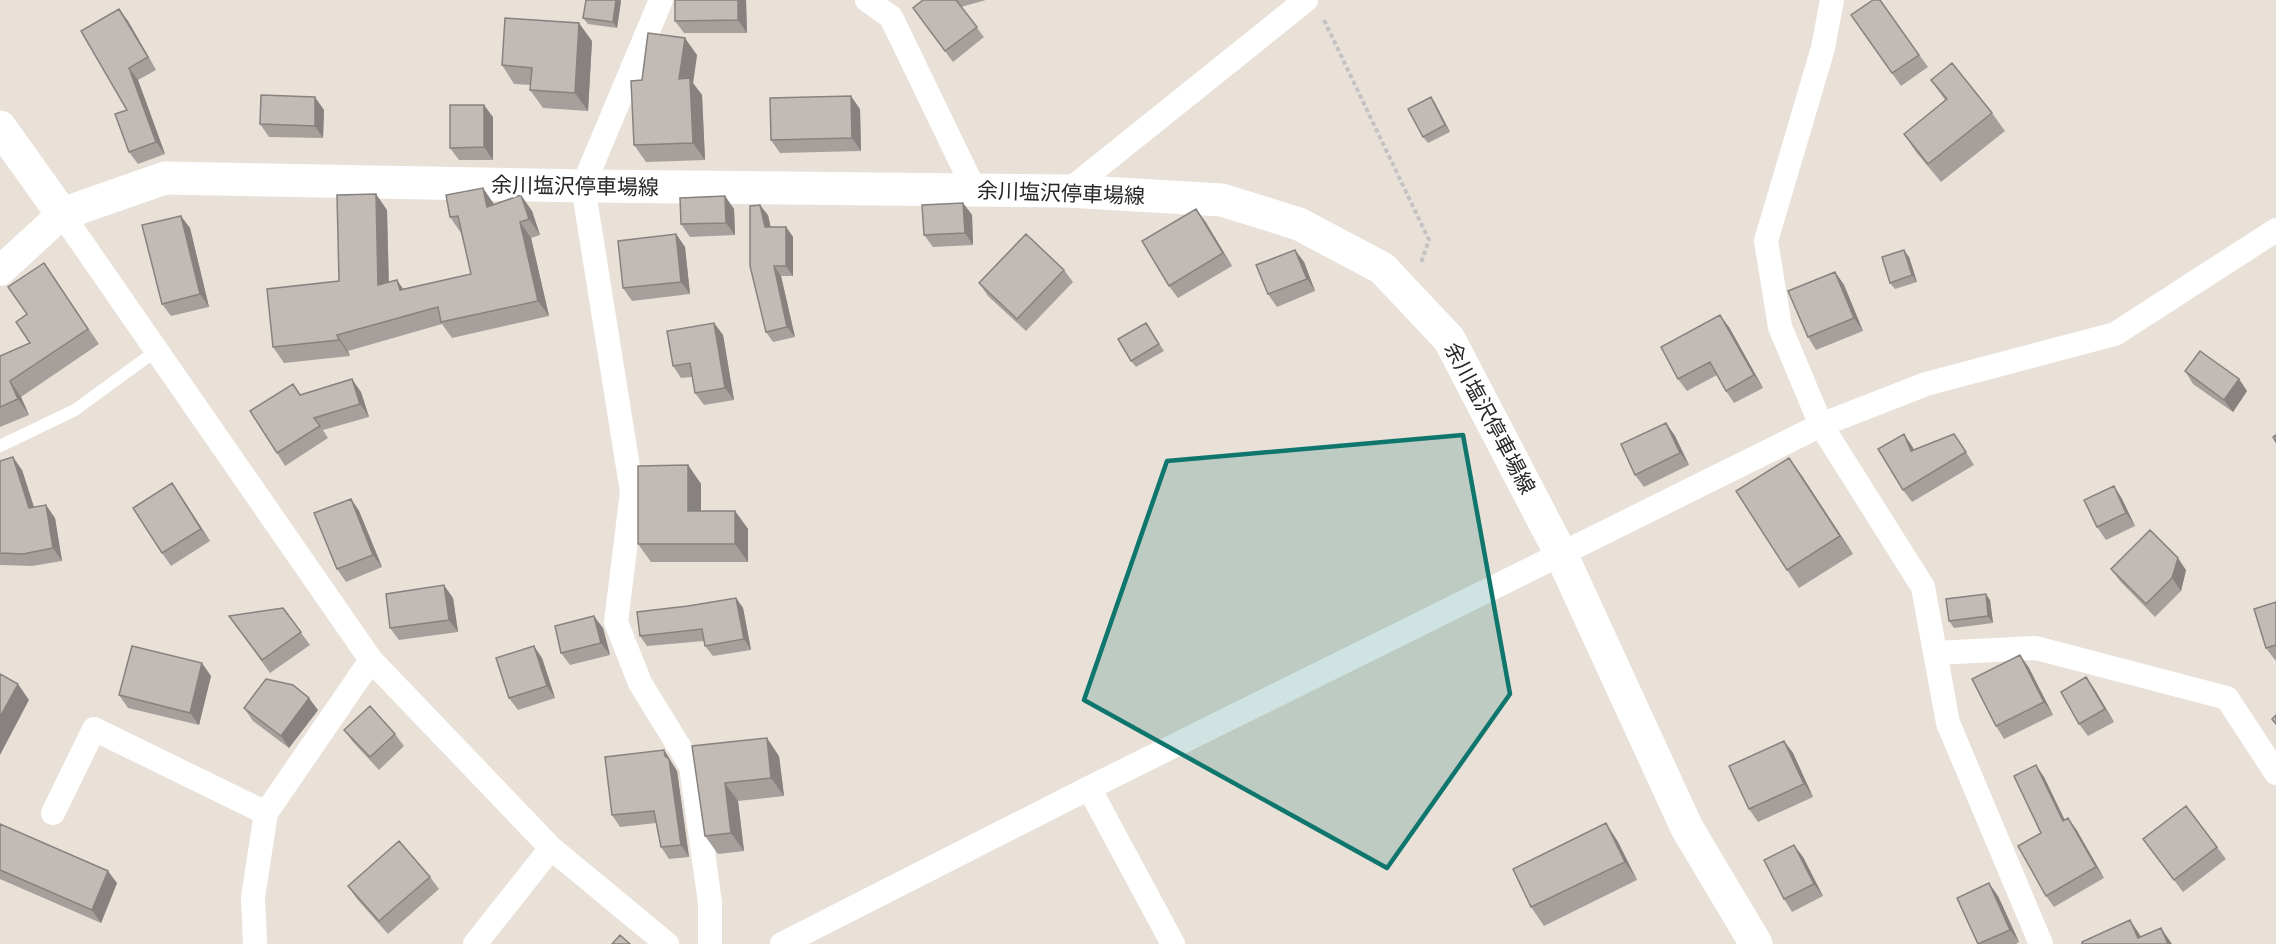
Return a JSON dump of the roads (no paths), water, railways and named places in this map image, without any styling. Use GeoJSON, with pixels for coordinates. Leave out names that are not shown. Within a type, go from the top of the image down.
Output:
{"type":"FeatureCollection","features":[{"type":"Feature","properties":{"kind":"main road"},"geometry":{"type":"LineString","coordinates":[[0,127],[62,214]]}},
{"type":"Feature","properties":{"kind":"main road","name":"余川塩沢停車場線"},"geometry":{"type":"LineString","coordinates":[[62,214],[165,178],[583,186],[1068,191],[1222,200],[1288,221],[1382,268],[1449,339],[1561,554],[1687,828],[1756,944]]}},
{"type":"Feature","properties":{"kind":"street"},"geometry":{"type":"LineString","coordinates":[[661,0],[583,186],[632,492],[616,622],[640,683],[691,766],[710,903],[710,944]]}},
{"type":"Feature","properties":{"kind":"street"},"geometry":{"type":"LineString","coordinates":[[867,0],[891,17],[974,189]]}},
{"type":"Feature","properties":{"kind":"street"},"geometry":{"type":"LineString","coordinates":[[1832,0],[1823,48],[1766,242],[1780,327],[1821,425],[1923,587],[1948,723],[2041,944]]}},
{"type":"Feature","properties":{"kind":"street"},"geometry":{"type":"LineString","coordinates":[[1068,191],[1313,5]]}},
{"type":"Feature","properties":{"kind":"street"},"geometry":{"type":"LineString","coordinates":[[0,272],[62,214],[371,660],[551,848],[667,944]]}},
{"type":"Feature","properties":{"kind":"street"},"geometry":{"type":"LineString","coordinates":[[782,944],[1089,788],[1821,425],[1926,384],[2115,334],[2276,230]]}},
{"type":"Feature","properties":{"kind":"street"},"geometry":{"type":"LineString","coordinates":[[1935,653],[2036,648],[2228,698],[2276,773]]}},
{"type":"Feature","properties":{"kind":"street"},"geometry":{"type":"LineString","coordinates":[[255,944],[253,897],[266,813],[371,660]]}},
{"type":"Feature","properties":{"kind":"street"},"geometry":{"type":"LineString","coordinates":[[53,813],[94,729],[266,813]]}},
{"type":"Feature","properties":{"kind":"street"},"geometry":{"type":"LineString","coordinates":[[1089,788],[1173,944]]}},
{"type":"Feature","properties":{"kind":"street"},"geometry":{"type":"LineString","coordinates":[[475,944],[551,848]]}},
{"type":"Feature","properties":{"kind":"lane"},"geometry":{"type":"LineString","coordinates":[[0,446],[75,410],[157,350]]}}]}
